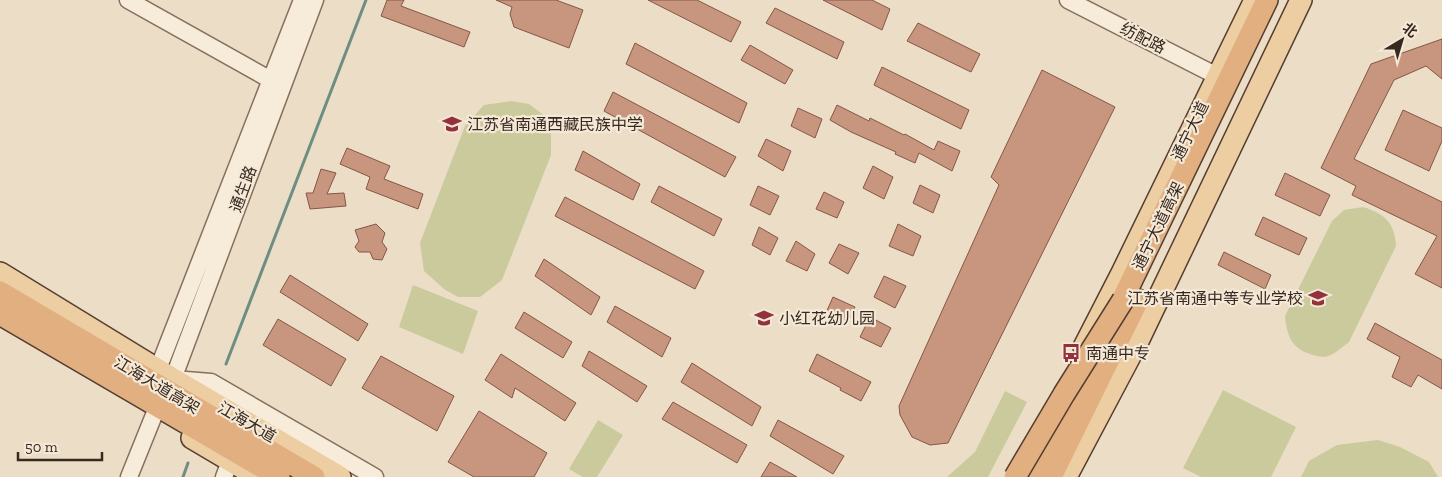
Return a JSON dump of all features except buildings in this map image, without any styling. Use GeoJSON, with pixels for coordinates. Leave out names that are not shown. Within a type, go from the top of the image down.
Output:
{"type":"FeatureCollection","features":[{"type":"Feature","properties":{"kind":"highway","name":"通宁大道高架"},"geometry":{"type":"LineString","coordinates":[[1034,477],[1267,0]]}},
{"type":"Feature","properties":{"kind":"highway","name":"通宁大道高架"},"geometry":{"type":"LineString","coordinates":[[1051,477],[1283,0]]}},
{"type":"Feature","properties":{"kind":"highway","name":"江海大道高架"},"geometry":{"type":"LineString","coordinates":[[0,292],[314,477]]}},
{"type":"Feature","properties":{"kind":"highway"},"geometry":{"type":"LineString","coordinates":[[1016,477],[1122,300]]}},
{"type":"Feature","properties":{"kind":"highway","name":"江海大道高架"},"geometry":{"type":"LineString","coordinates":[[0,314],[279,477]]}},
{"type":"Feature","properties":{"kind":"highway"},"geometry":{"type":"LineString","coordinates":[[1061,477],[1088,421],[1120,338]]}},
{"type":"Feature","properties":{"kind":"highway"},"geometry":{"type":"LineString","coordinates":[[243,436],[322,477]]}},
{"type":"Feature","properties":{"kind":"main road","name":"通宁大道"},"geometry":{"type":"LineString","coordinates":[[1016,477],[1122,273],[1255,0]]}},
{"type":"Feature","properties":{"kind":"main road"},"geometry":{"type":"LineString","coordinates":[[1066,477],[1146,325],[1301,0]]}},
{"type":"Feature","properties":{"kind":"main road","name":"江海大道"},"geometry":{"type":"LineString","coordinates":[[0,273],[165,374],[340,477]]}},
{"type":"Feature","properties":{"kind":"main road"},"geometry":{"type":"LineString","coordinates":[[0,326],[154,416],[227,469],[258,477]]}},
{"type":"Feature","properties":{"kind":"street"},"geometry":{"type":"LineString","coordinates":[[128,0],[276,83]]}},
{"type":"Feature","properties":{"kind":"street","name":"通生路"},"geometry":{"type":"LineString","coordinates":[[165,374],[276,83],[302,0]]}},
{"type":"Feature","properties":{"kind":"street","name":"通生路"},"geometry":{"type":"LineString","coordinates":[[276,83],[315,0]]}},
{"type":"Feature","properties":{"kind":"street","name":"纺配路"},"geometry":{"type":"LineString","coordinates":[[1068,0],[1217,76]]}},
{"type":"Feature","properties":{"kind":"street"},"geometry":{"type":"LineString","coordinates":[[165,374],[211,382],[375,477]]}},
{"type":"Feature","properties":{"kind":"street"},"geometry":{"type":"LineString","coordinates":[[129,477],[154,416]]}},
{"type":"Feature","properties":{"kind":"green space"},"geometry":{"type":"Polygon","coordinates":[[[511,101],[529,104],[545,116],[551,134],[551,155],[502,280],[480,297],[458,297],[444,289],[424,271],[420,243],[465,126],[484,105],[511,101]]]}},
{"type":"Feature","properties":{"kind":"green space"},"geometry":{"type":"Polygon","coordinates":[[[1363,207],[1383,216],[1387,220],[1394,231],[1396,246],[1349,342],[1328,356],[1316,356],[1295,346],[1287,330],[1285,316],[1332,221],[1344,210],[1363,207]]]}},
{"type":"Feature","properties":{"kind":"green space"},"geometry":{"type":"Polygon","coordinates":[[[413,285],[478,311],[463,354],[399,327],[413,285]]]}},
{"type":"Feature","properties":{"kind":"green space"},"geometry":{"type":"Polygon","coordinates":[[[1223,390],[1296,427],[1271,477],[1201,477],[1183,468],[1223,390]]]}},
{"type":"Feature","properties":{"kind":"green space"},"geometry":{"type":"Polygon","coordinates":[[[1005,391],[1027,402],[988,477],[947,477],[975,452],[1005,391]]]}},
{"type":"Feature","properties":{"kind":"green space"},"geometry":{"type":"Polygon","coordinates":[[[598,420],[623,435],[597,477],[583,477],[569,469],[598,420]]]}},
{"type":"Feature","properties":{"kind":"green space"},"geometry":{"type":"Polygon","coordinates":[[[1378,440],[1400,447],[1429,462],[1438,477],[1301,477],[1309,461],[1337,445],[1378,440]]]}},
{"type":"Feature","properties":{"kind":"waterway"},"geometry":{"type":"LineString","coordinates":[[226,364],[366,0]]}},
{"type":"Feature","properties":{"kind":"waterway"},"geometry":{"type":"LineString","coordinates":[[183,477],[188,463]]}},
{"type":"Feature","properties":{"kind":"place","name":"江苏省南通西藏民族中学"},"geometry":{"type":"Point","coordinates":[452,124]}},
{"type":"Feature","properties":{"kind":"place","name":"江苏省南通中等专业学校"},"geometry":{"type":"Point","coordinates":[1318,298]}},
{"type":"Feature","properties":{"kind":"place","name":"小红花幼儿园"},"geometry":{"type":"Point","coordinates":[764,318]}},
{"type":"Feature","properties":{"kind":"place","name":"南通中专"},"geometry":{"type":"Point","coordinates":[1071,353]}}]}
